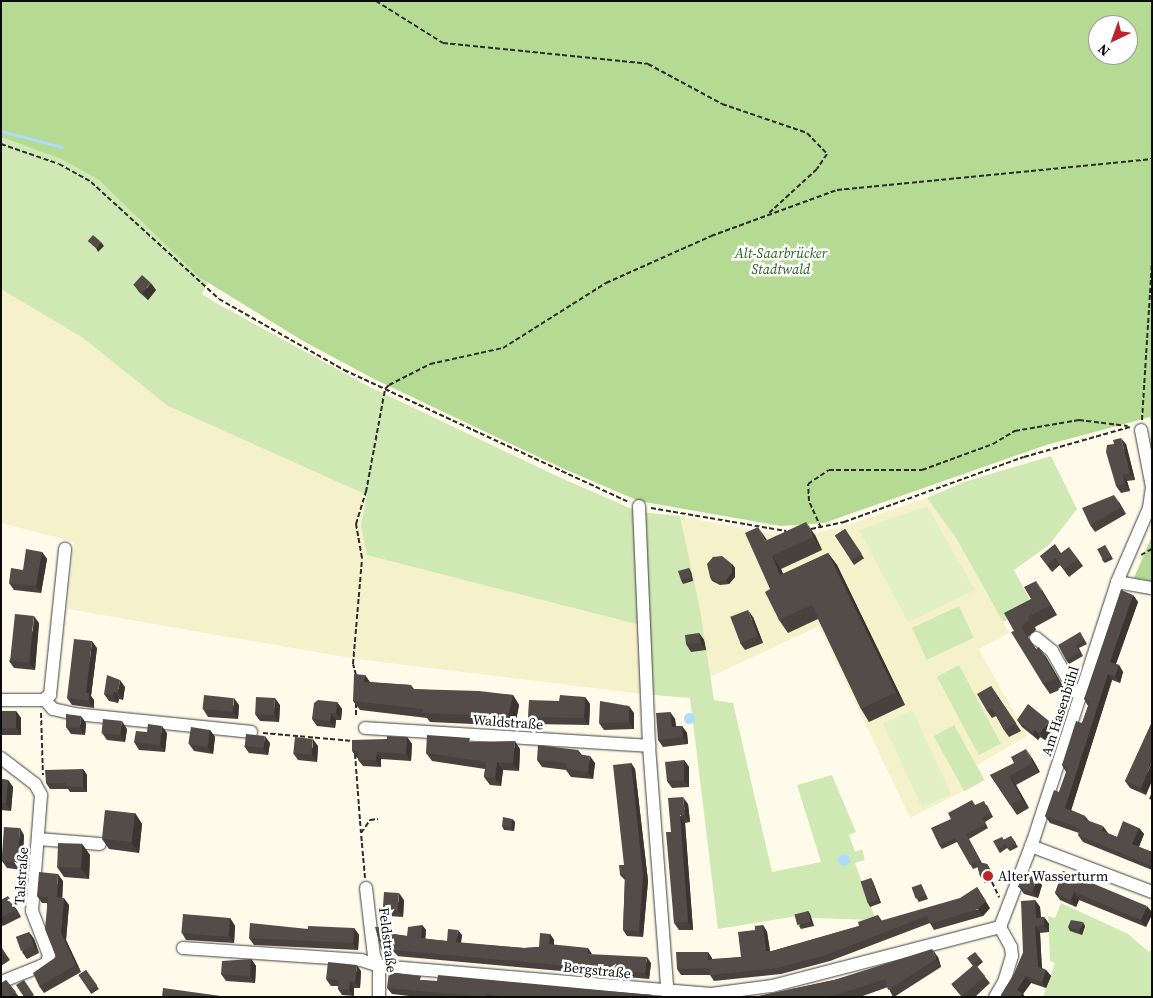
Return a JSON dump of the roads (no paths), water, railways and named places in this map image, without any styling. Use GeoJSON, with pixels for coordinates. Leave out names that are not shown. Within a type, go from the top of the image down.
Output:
{"type":"FeatureCollection","features":[{"type":"Feature","properties":{"kind":"street","name":"Am Hasenbühl"},"geometry":{"type":"LineString","coordinates":[[1000,927],[1032,846],[1082,696],[1117,582],[1146,517],[1151,499],[1136,428]]}},
{"type":"Feature","properties":{"kind":"street"},"geometry":{"type":"LineString","coordinates":[[639,506],[649,746],[669,994]]}},
{"type":"Feature","properties":{"kind":"street"},"geometry":{"type":"LineString","coordinates":[[45,700],[50,691],[65,549]]}},
{"type":"Feature","properties":{"kind":"street"},"geometry":{"type":"LineString","coordinates":[[1117,582],[1152,588]]}},
{"type":"Feature","properties":{"kind":"street"},"geometry":{"type":"LineString","coordinates":[[1036,638],[1052,651],[1074,690],[1082,696]]}},
{"type":"Feature","properties":{"kind":"street"},"geometry":{"type":"LineString","coordinates":[[1,700],[45,700],[53,709],[75,714],[251,732]]}},
{"type":"Feature","properties":{"kind":"street","name":"Waldstraße"},"geometry":{"type":"LineString","coordinates":[[365,728],[649,746]]}},
{"type":"Feature","properties":{"kind":"street","name":"Talstraße"},"geometry":{"type":"LineString","coordinates":[[1,758],[39,789],[42,801],[32,911],[49,955],[47,962],[41,966],[1,982]]}},
{"type":"Feature","properties":{"kind":"street"},"geometry":{"type":"LineString","coordinates":[[38,839],[100,844]]}},
{"type":"Feature","properties":{"kind":"street"},"geometry":{"type":"LineString","coordinates":[[1032,846],[1152,892]]}},
{"type":"Feature","properties":{"kind":"street","name":"Feldstraße"},"geometry":{"type":"LineString","coordinates":[[366,888],[374,956],[379,966],[378,997]]}},
{"type":"Feature","properties":{"kind":"street"},"geometry":{"type":"LineString","coordinates":[[995,997],[1004,982],[1012,956],[1011,947],[1000,927]]}},
{"type":"Feature","properties":{"kind":"street","name":"Bergstraße"},"geometry":{"type":"LineString","coordinates":[[183,948],[361,960],[379,966],[669,994],[720,993],[772,986],[978,930],[1000,927]]}},
{"type":"Feature","properties":{"kind":"water"},"geometry":{"type":"Polygon","coordinates":[[[689,712],[695,718],[689,724],[683,718],[689,712]]]}},
{"type":"Feature","properties":{"kind":"water"},"geometry":{"type":"Polygon","coordinates":[[[846,854],[849,855],[849,865],[842,866],[839,865],[838,858],[839,855],[846,854]]]}},
{"type":"Feature","properties":{"kind":"waterway"},"geometry":{"type":"LineString","coordinates":[[1,131],[62,147]]}},
{"type":"Feature","properties":{"kind":"place","name":"Alter Wasserturm"},"geometry":{"type":"Point","coordinates":[988,876]}},
{"type":"Feature","properties":{"kind":"park label","name":"Alt-Saarbrücker Stadtwald"},"geometry":{"type":"Point","coordinates":[781,262]}}]}
